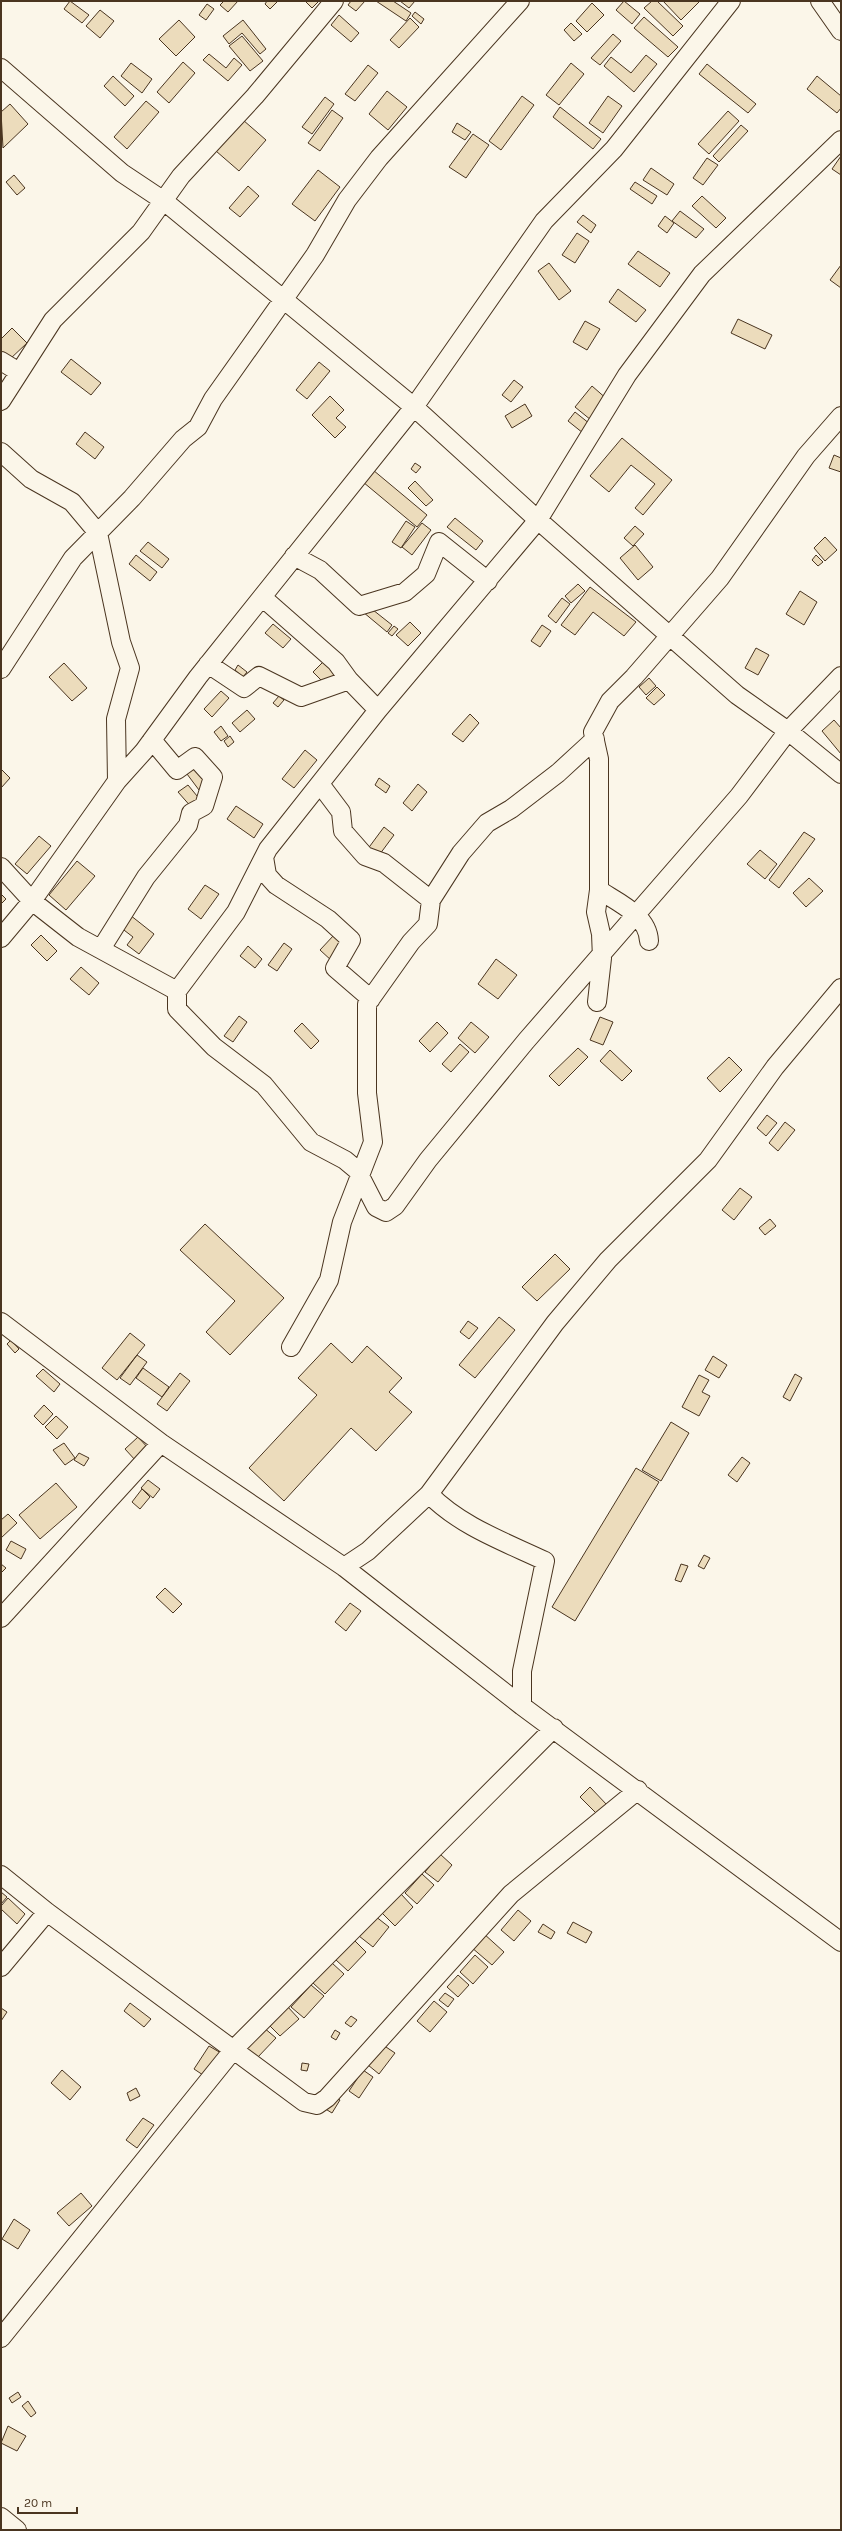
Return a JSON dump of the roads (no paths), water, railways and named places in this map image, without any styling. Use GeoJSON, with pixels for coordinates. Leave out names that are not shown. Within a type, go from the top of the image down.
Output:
{"type":"FeatureCollection","features":[{"type":"Feature","properties":{"kind":"street"},"geometry":{"type":"LineString","coordinates":[[1,401],[53,320],[141,232],[181,176],[255,96],[334,1]]}},
{"type":"Feature","properties":{"kind":"street"},"geometry":{"type":"LineString","coordinates":[[1,669],[73,558],[132,498],[183,439],[198,427],[213,399],[283,298],[315,255],[347,200],[379,158],[520,1]]}},
{"type":"Feature","properties":{"kind":"street"},"geometry":{"type":"LineString","coordinates":[[1,938],[32,901],[117,780],[152,740],[208,664],[414,407],[544,221],[614,149],[731,1]]}},
{"type":"Feature","properties":{"kind":"street"},"geometry":{"type":"LineString","coordinates":[[820,1],[841,30]]}},
{"type":"Feature","properties":{"kind":"street"},"geometry":{"type":"LineString","coordinates":[[1,68],[122,173],[164,201],[414,407],[538,520],[737,695],[788,731],[841,774]]}},
{"type":"Feature","properties":{"kind":"street"},"geometry":{"type":"LineString","coordinates":[[841,140],[702,274],[627,375],[538,520],[378,710],[268,849],[236,912],[177,992],[177,1009],[214,1047],[264,1085],[312,1142],[345,1160],[359,1174],[376,1207],[386,1212],[395,1206],[428,1160],[635,913],[734,802],[788,731],[841,676]]}},
{"type":"Feature","properties":{"kind":"street"},"geometry":{"type":"LineString","coordinates":[[1,361],[19,372]]}},
{"type":"Feature","properties":{"kind":"street"},"geometry":{"type":"LineString","coordinates":[[597,1002],[602,952],[596,912],[599,890],[600,759],[593,732],[610,701],[670,636],[720,578],[806,456],[841,416]]}},
{"type":"Feature","properties":{"kind":"street"},"geometry":{"type":"LineString","coordinates":[[1,452],[30,479],[72,502],[98,533],[122,642],[130,668],[116,719],[117,780]]}},
{"type":"Feature","properties":{"kind":"street"},"geometry":{"type":"LineString","coordinates":[[294,556],[320,570],[359,606],[405,592],[426,574],[439,542],[488,581]]}},
{"type":"Feature","properties":{"kind":"street"},"geometry":{"type":"LineString","coordinates":[[262,597],[336,662],[349,680],[378,710]]}},
{"type":"Feature","properties":{"kind":"street"},"geometry":{"type":"LineString","coordinates":[[208,664],[244,688],[259,676],[301,697],[349,680]]}},
{"type":"Feature","properties":{"kind":"street"},"geometry":{"type":"LineString","coordinates":[[290,1347],[329,1280],[342,1222],[359,1174],[373,1142],[367,1093],[367,1004],[411,942],[428,924],[431,900],[461,853],[487,823],[511,809],[558,773],[595,739]]}},
{"type":"Feature","properties":{"kind":"street"},"geometry":{"type":"LineString","coordinates":[[101,950],[146,877],[188,825],[191,812],[204,806],[213,777],[195,757],[177,770],[152,740]]}},
{"type":"Feature","properties":{"kind":"street"},"geometry":{"type":"LineString","coordinates":[[320,784],[342,812],[343,831],[365,856],[384,863],[431,900]]}},
{"type":"Feature","properties":{"kind":"street"},"geometry":{"type":"LineString","coordinates":[[264,857],[267,875],[276,885],[328,919],[351,940],[335,968],[371,999]]}},
{"type":"Feature","properties":{"kind":"street"},"geometry":{"type":"LineString","coordinates":[[1,868],[32,901],[78,937],[177,992]]}},
{"type":"Feature","properties":{"kind":"street"},"geometry":{"type":"LineString","coordinates":[[599,890],[635,913],[648,931],[649,941]]}},
{"type":"Feature","properties":{"kind":"street"},"geometry":{"type":"LineString","coordinates":[[344,1567],[368,1550],[429,1494],[555,1323],[608,1260],[708,1160],[775,1067],[841,988]]}},
{"type":"Feature","properties":{"kind":"street"},"geometry":{"type":"LineString","coordinates":[[1,1322],[161,1443],[344,1567],[522,1706],[638,1790],[841,1942]]}},
{"type":"Feature","properties":{"kind":"street"},"geometry":{"type":"LineString","coordinates":[[1,1618],[161,1443]]}},
{"type":"Feature","properties":{"kind":"street"},"geometry":{"type":"LineString","coordinates":[[429,1494],[442,1507],[478,1530],[545,1561],[522,1671],[522,1706]]}},
{"type":"Feature","properties":{"kind":"street"},"geometry":{"type":"LineString","coordinates":[[1,2338],[234,2049],[554,1728]]}},
{"type":"Feature","properties":{"kind":"street"},"geometry":{"type":"LineString","coordinates":[[1,1875],[47,1912],[304,2102],[317,2105],[327,2098],[511,1894],[638,1790]]}},
{"type":"Feature","properties":{"kind":"street"},"geometry":{"type":"LineString","coordinates":[[1,1967],[47,1912]]}},
{"type":"Feature","properties":{"kind":"street"},"geometry":{"type":"LineString","coordinates":[[1,2517],[17,2530]]}}]}
